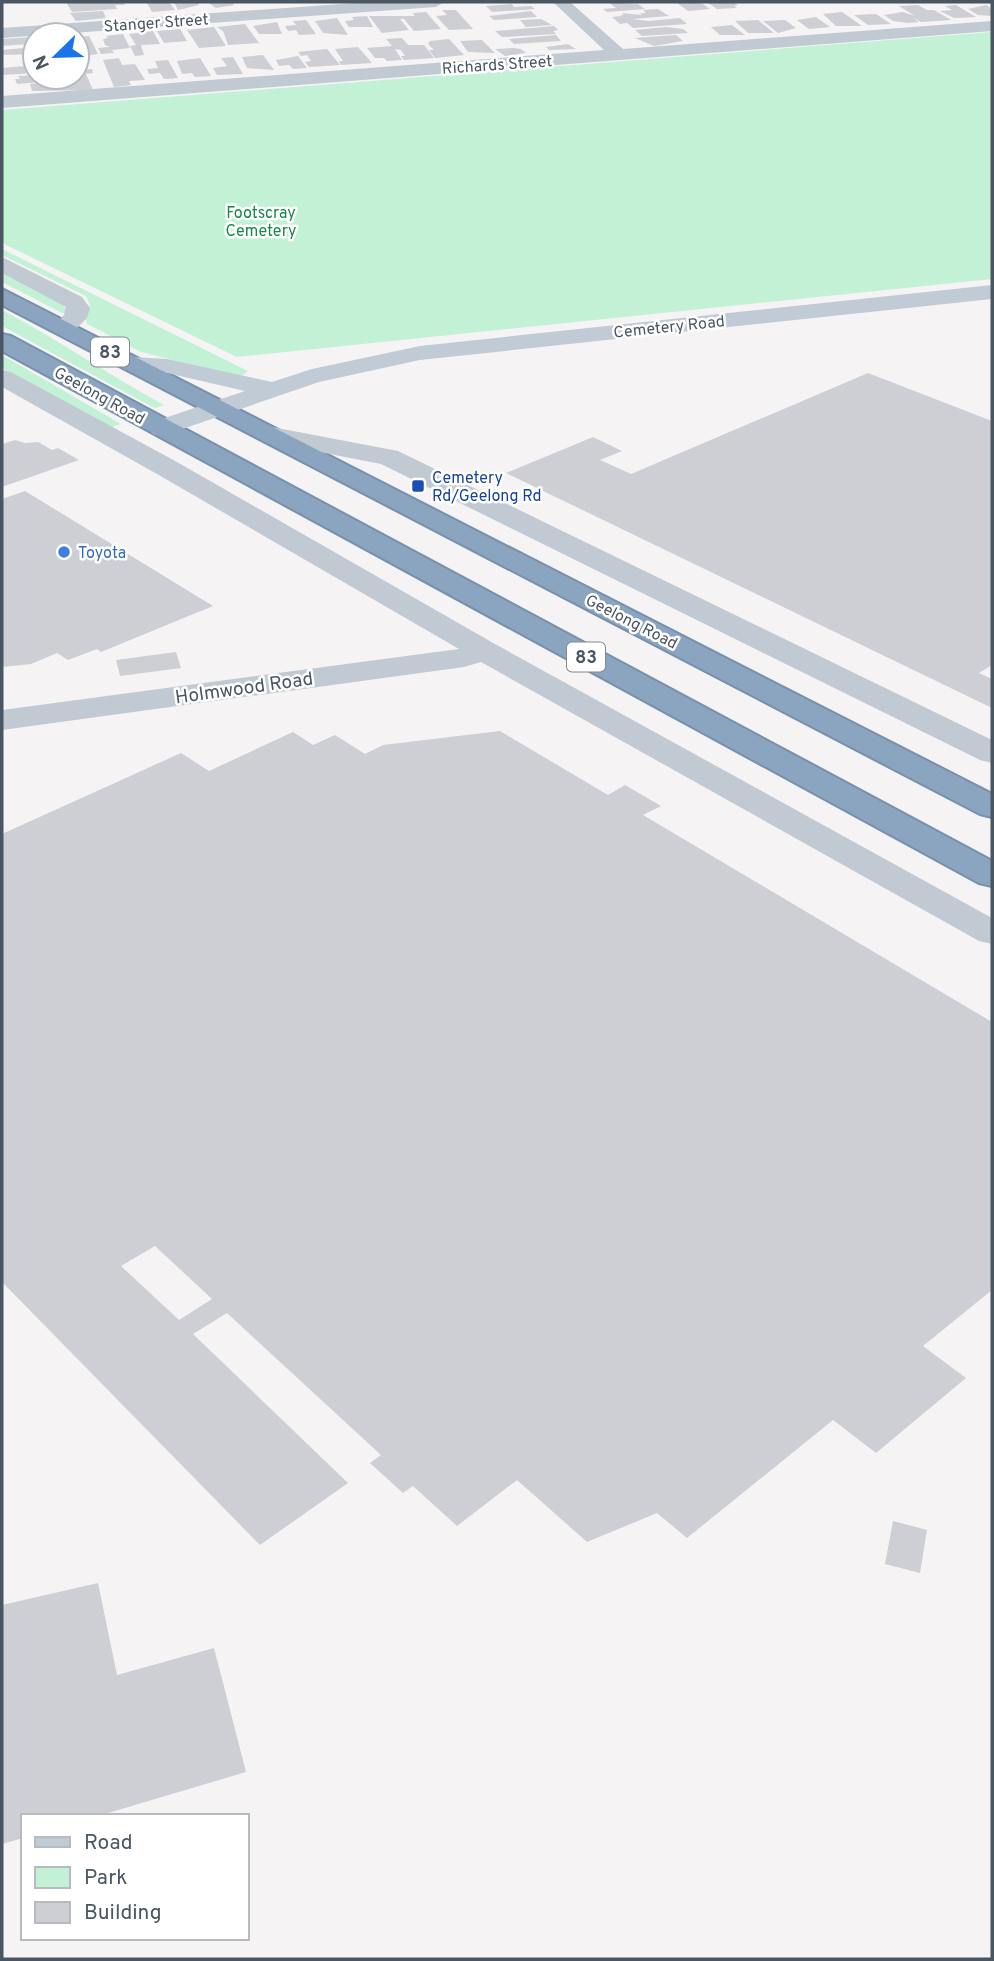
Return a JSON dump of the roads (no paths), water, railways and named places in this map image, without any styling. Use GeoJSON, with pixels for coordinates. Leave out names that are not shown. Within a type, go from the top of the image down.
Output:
{"type":"FeatureCollection","features":[{"type":"Feature","properties":{"kind":"highway","name":"Geelong Road"},"geometry":{"type":"LineString","coordinates":[[2,296],[992,807]]}},
{"type":"Feature","properties":{"kind":"highway","name":"Geelong Road"},"geometry":{"type":"LineString","coordinates":[[2,341],[992,875]]}},
{"type":"Feature","properties":{"kind":"street","name":"Stanger Street"},"geometry":{"type":"LineString","coordinates":[[2,33],[36,22],[436,2]]}},
{"type":"Feature","properties":{"kind":"street"},"geometry":{"type":"LineString","coordinates":[[562,2],[619,55]]}},
{"type":"Feature","properties":{"kind":"street","name":"Richards Street"},"geometry":{"type":"LineString","coordinates":[[2,101],[992,26]]}},
{"type":"Feature","properties":{"kind":"street"},"geometry":{"type":"LineString","coordinates":[[2,264],[74,302],[78,307],[75,318],[64,328]]}},
{"type":"Feature","properties":{"kind":"street","name":"Cemetery Road"},"geometry":{"type":"LineString","coordinates":[[229,413],[271,389],[312,376],[385,360],[461,348],[992,292]]}},
{"type":"Feature","properties":{"kind":"street"},"geometry":{"type":"LineString","coordinates":[[134,364],[167,366],[271,389]]}},
{"type":"Feature","properties":{"kind":"street","name":"Cemetery Road"},"geometry":{"type":"LineString","coordinates":[[138,452],[172,433],[331,381],[348,370]]}},
{"type":"Feature","properties":{"kind":"street","name":"Geelong Road"},"geometry":{"type":"LineString","coordinates":[[2,377],[484,651],[992,933]]}},
{"type":"Feature","properties":{"kind":"street","name":"Geelong Road"},"geometry":{"type":"LineString","coordinates":[[272,435],[374,452],[406,464],[992,753]]}},
{"type":"Feature","properties":{"kind":"street"},"geometry":{"type":"LineString","coordinates":[[328,562],[348,527]]}},
{"type":"Feature","properties":{"kind":"street","name":"Holmwood Road"},"geometry":{"type":"LineString","coordinates":[[2,720],[464,658],[484,651]]}},
{"type":"Feature","properties":{"kind":"place","name":"Cemetery Rd/Geelong Rd"},"geometry":{"type":"Point","coordinates":[418,486]}},
{"type":"Feature","properties":{"kind":"place","name":"Toyota"},"geometry":{"type":"Point","coordinates":[64,552]}},
{"type":"Feature","properties":{"kind":"park label","name":"Footscray Cemetery"},"geometry":{"type":"Point","coordinates":[261,221]}}]}
